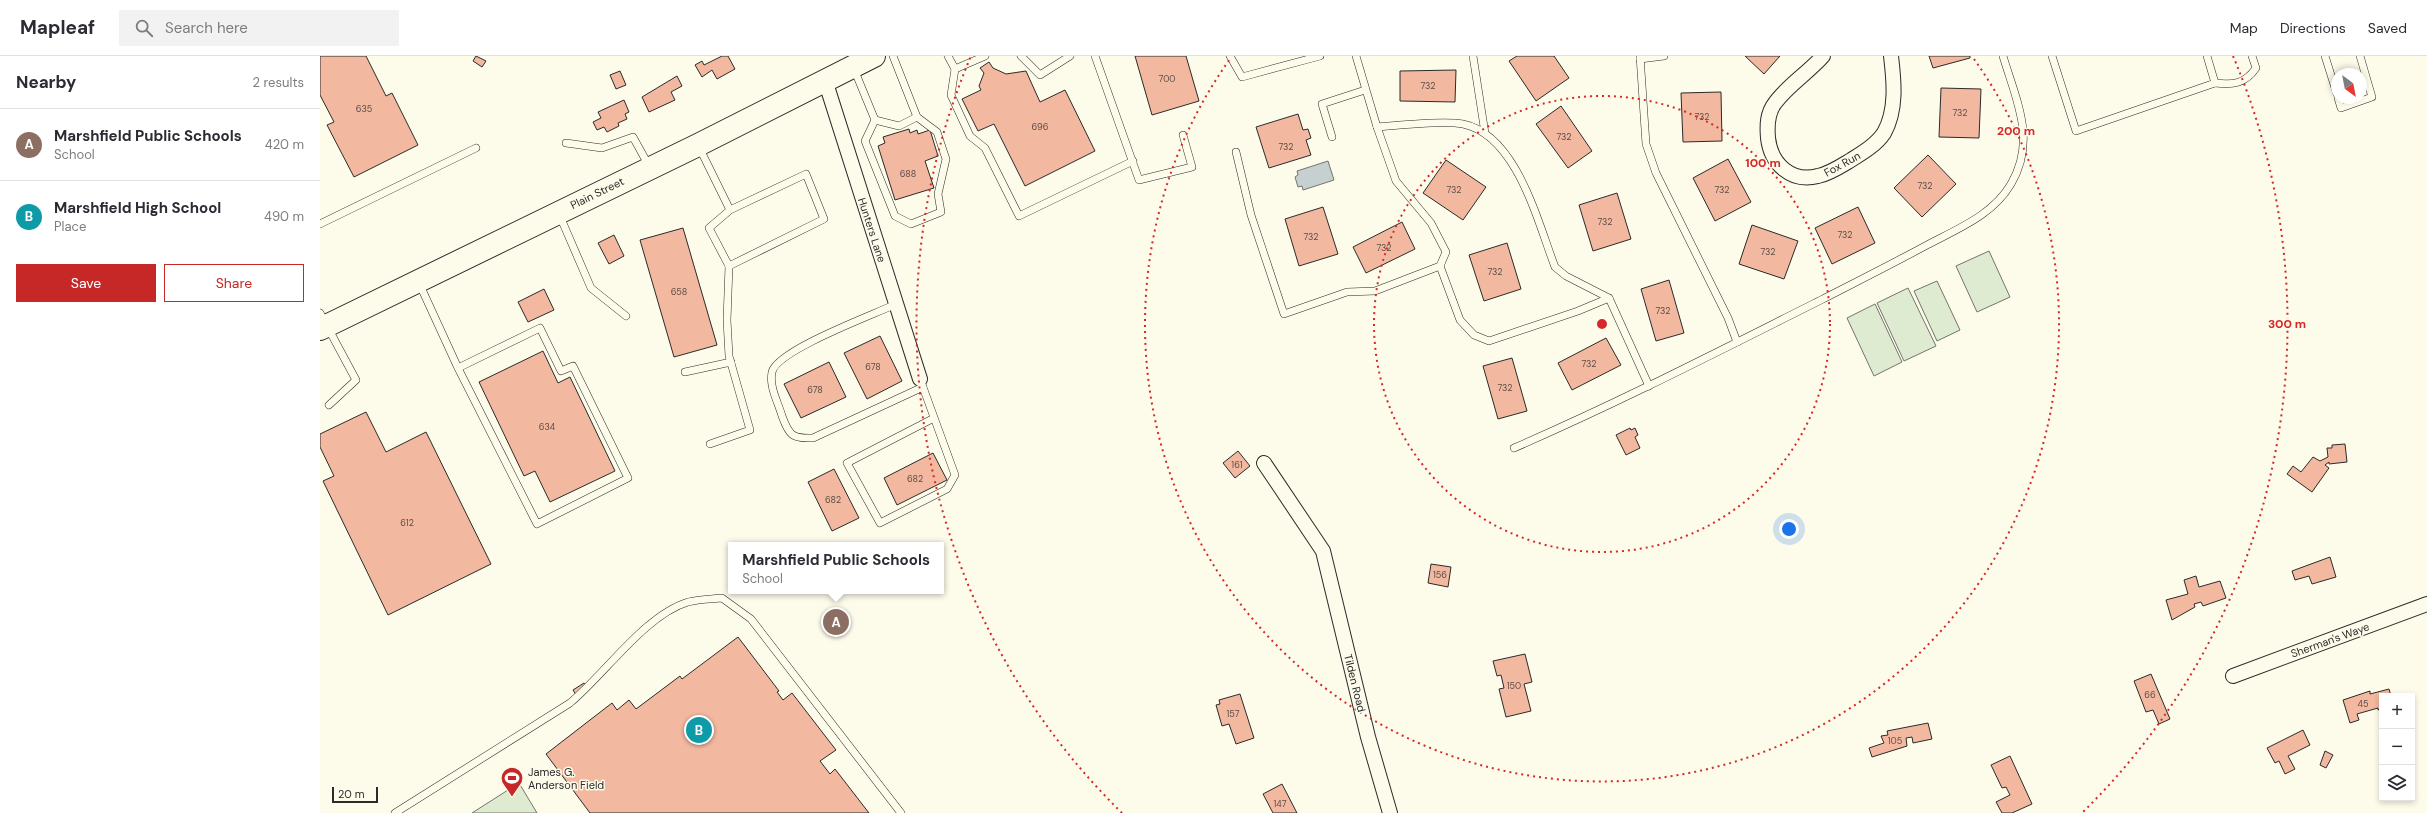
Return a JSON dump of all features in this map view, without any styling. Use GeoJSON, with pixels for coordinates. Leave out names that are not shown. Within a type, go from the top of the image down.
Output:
{"type":"FeatureCollection","features":[{"type":"Feature","properties":{"kind":"main road","name":"Plain Street"},"geometry":{"type":"LineString","coordinates":[[323,322],[418,281],[698,145],[874,56]]}},
{"type":"Feature","properties":{"kind":"street","name":"Fox Run"},"geometry":{"type":"LineString","coordinates":[[1823,56],[1774,103],[1768,119],[1768,141],[1774,160],[1779,167],[1798,177],[1807,178],[1820,176],[1832,171],[1872,146],[1883,134],[1891,117],[1894,97],[1891,56]]}},
{"type":"Feature","properties":{"kind":"street","name":"Hunters Lane"},"geometry":{"type":"LineString","coordinates":[[825,80],[921,383]]}},
{"type":"Feature","properties":{"kind":"street","name":"Tilden Road"},"geometry":{"type":"LineString","coordinates":[[1264,463],[1323,551],[1364,722],[1390,813]]}},
{"type":"Feature","properties":{"kind":"street","name":"Sherman's Waye"},"geometry":{"type":"LineString","coordinates":[[2233,676],[2427,604]]}},
{"type":"Feature","properties":{"kind":"lane"},"geometry":{"type":"LineString","coordinates":[[853,66],[875,120],[865,141],[895,216],[911,224],[941,212],[938,194],[946,159],[936,132],[917,117],[893,56]]}},
{"type":"Feature","properties":{"kind":"lane"},"geometry":{"type":"LineString","coordinates":[[948,56],[955,70],[951,95],[970,136],[985,148],[1019,216],[1133,161]]}},
{"type":"Feature","properties":{"kind":"lane"},"geometry":{"type":"LineString","coordinates":[[955,70],[985,56]]}},
{"type":"Feature","properties":{"kind":"lane"},"geometry":{"type":"LineString","coordinates":[[1021,56],[1040,76],[1070,56]]}},
{"type":"Feature","properties":{"kind":"lane"},"geometry":{"type":"LineString","coordinates":[[1095,56],[1140,180],[1192,167],[1183,135]]}},
{"type":"Feature","properties":{"kind":"lane"},"geometry":{"type":"LineString","coordinates":[[1230,56],[1242,77],[1298,59],[1320,56]]}},
{"type":"Feature","properties":{"kind":"lane"},"geometry":{"type":"LineString","coordinates":[[1356,56],[1365,90],[1396,181],[1430,222],[1440,238],[1446,252],[1440,266],[1460,320],[1474,335],[1488,341],[1578,311],[1609,298]]}},
{"type":"Feature","properties":{"kind":"lane"},"geometry":{"type":"LineString","coordinates":[[1473,56],[1484,133]]}},
{"type":"Feature","properties":{"kind":"lane"},"geometry":{"type":"LineString","coordinates":[[1664,56],[1640,58],[1646,144],[1656,173],[1728,318],[1737,342]]}},
{"type":"Feature","properties":{"kind":"lane"},"geometry":{"type":"LineString","coordinates":[[1514,448],[1649,386],[1975,220],[2002,197],[2011,185],[2021,160],[2025,132],[2022,111],[2003,56]]}},
{"type":"Feature","properties":{"kind":"lane"},"geometry":{"type":"LineString","coordinates":[[2052,56],[2076,131],[2215,83],[2234,85],[2250,77],[2256,68],[2252,56]]}},
{"type":"Feature","properties":{"kind":"lane"},"geometry":{"type":"LineString","coordinates":[[2207,56],[2215,83]]}},
{"type":"Feature","properties":{"kind":"lane"},"geometry":{"type":"LineString","coordinates":[[2325,56],[2331,75]]}},
{"type":"Feature","properties":{"kind":"lane"},"geometry":{"type":"LineString","coordinates":[[2360,56],[2364,68]]}},
{"type":"Feature","properties":{"kind":"lane"},"geometry":{"type":"LineString","coordinates":[[2367,80],[2372,97],[2367,99]]}},
{"type":"Feature","properties":{"kind":"lane"},"geometry":{"type":"LineString","coordinates":[[1332,137],[1322,104],[1365,90]]}},
{"type":"Feature","properties":{"kind":"lane"},"geometry":{"type":"LineString","coordinates":[[2340,104],[2341,108],[2352,104]]}},
{"type":"Feature","properties":{"kind":"lane"},"geometry":{"type":"LineString","coordinates":[[875,120],[899,126],[917,117]]}},
{"type":"Feature","properties":{"kind":"lane"},"geometry":{"type":"LineString","coordinates":[[1377,127],[1461,124],[1476,128],[1484,133],[1507,158],[1520,179],[1555,267],[1566,276],[1609,298],[1649,386]]}},
{"type":"Feature","properties":{"kind":"lane"},"geometry":{"type":"LineString","coordinates":[[566,143],[602,148],[633,137],[650,168]]}},
{"type":"Feature","properties":{"kind":"lane"},"geometry":{"type":"LineString","coordinates":[[698,145],[730,210]]}},
{"type":"Feature","properties":{"kind":"lane"},"geometry":{"type":"LineString","coordinates":[[320,224],[476,148]]}},
{"type":"Feature","properties":{"kind":"lane"},"geometry":{"type":"LineString","coordinates":[[1236,152],[1251,215],[1284,314],[1347,292],[1375,291],[1440,266]]}},
{"type":"Feature","properties":{"kind":"lane"},"geometry":{"type":"LineString","coordinates":[[710,444],[750,430],[731,362],[727,320],[729,266],[709,228],[730,210],[806,174],[824,220],[729,266]]}},
{"type":"Feature","properties":{"kind":"lane"},"geometry":{"type":"LineString","coordinates":[[558,212],[591,288],[626,316]]}},
{"type":"Feature","properties":{"kind":"lane"},"geometry":{"type":"LineString","coordinates":[[418,281],[458,368],[537,524],[628,478],[573,366],[561,371],[540,328],[458,368]]}},
{"type":"Feature","properties":{"kind":"lane"},"geometry":{"type":"LineString","coordinates":[[896,304],[805,344],[782,358],[772,370],[771,384],[787,430],[792,436],[800,439],[813,438],[921,383],[956,475],[947,489],[880,523],[848,463],[934,418]]}},
{"type":"Feature","properties":{"kind":"lane"},"geometry":{"type":"LineString","coordinates":[[323,322],[356,380],[329,405]]}},
{"type":"Feature","properties":{"kind":"lane"},"geometry":{"type":"LineString","coordinates":[[685,372],[731,362]]}},
{"type":"Feature","properties":{"kind":"lane"},"geometry":{"type":"LineString","coordinates":[[395,813],[570,703],[592,684],[654,619],[688,602],[722,598],[751,619],[901,813]]}},
{"type":"Feature","properties":{"kind":"green space"},"geometry":{"type":"Polygon","coordinates":[[[1989,251],[2010,297],[1977,312],[1956,266],[1989,251]]]}},
{"type":"Feature","properties":{"kind":"green space"},"geometry":{"type":"Polygon","coordinates":[[[1937,281],[1960,330],[1937,341],[1914,291],[1937,281]]]}},
{"type":"Feature","properties":{"kind":"green space"},"geometry":{"type":"Polygon","coordinates":[[[1908,288],[1936,346],[1904,361],[1877,303],[1908,288]]]}},
{"type":"Feature","properties":{"kind":"green space"},"geometry":{"type":"Polygon","coordinates":[[[1875,304],[1902,362],[1874,376],[1847,318],[1875,304]]]}},
{"type":"Feature","properties":{"kind":"green space","name":"James G. Anderson Field"},"geometry":{"type":"Polygon","coordinates":[[[519,783],[537,813],[472,813],[519,783]]]}},
{"type":"Feature","properties":{"kind":"shaded area"},"geometry":{"type":"Polygon","coordinates":[[[1328,161],[1334,180],[1303,190],[1302,186],[1298,187],[1295,177],[1298,175],[1297,171],[1328,161]]]}},
{"type":"Feature","properties":{"kind":"building"},"geometry":{"type":"Polygon","coordinates":[[[320,56],[366,56],[386,96],[392,93],[418,145],[354,177],[327,125],[334,122],[320,95],[320,56]]]}},
{"type":"Feature","properties":{"kind":"building"},"geometry":{"type":"Polygon","coordinates":[[[476,56],[486,61],[482,67],[473,61],[476,56]]]}},
{"type":"Feature","properties":{"kind":"building"},"geometry":{"type":"Polygon","coordinates":[[[722,56],[728,56],[735,69],[717,79],[712,70],[702,77],[695,65],[702,61],[704,65],[722,56]]]}},
{"type":"Feature","properties":{"kind":"building"},"geometry":{"type":"Polygon","coordinates":[[[1135,56],[1186,56],[1199,101],[1152,115],[1135,56]]]}},
{"type":"Feature","properties":{"kind":"building"},"geometry":{"type":"Polygon","coordinates":[[[1517,56],[1554,56],[1569,78],[1536,101],[1509,61],[1517,56]]]}},
{"type":"Feature","properties":{"kind":"building"},"geometry":{"type":"Polygon","coordinates":[[[1745,56],[1780,56],[1764,74],[1745,56]]]}},
{"type":"Feature","properties":{"kind":"building"},"geometry":{"type":"Polygon","coordinates":[[[1929,56],[1970,56],[1970,58],[1933,68],[1929,56]]]}},
{"type":"Feature","properties":{"kind":"building"},"geometry":{"type":"Polygon","coordinates":[[[989,62],[993,68],[1006,74],[1026,71],[1040,102],[1065,90],[1095,151],[1025,186],[994,124],[978,131],[962,99],[981,90],[979,86],[984,73],[980,68],[989,62]]]}},
{"type":"Feature","properties":{"kind":"building"},"geometry":{"type":"Polygon","coordinates":[[[1456,70],[1455,102],[1400,101],[1400,71],[1456,70]]]}},
{"type":"Feature","properties":{"kind":"building"},"geometry":{"type":"Polygon","coordinates":[[[620,71],[626,85],[616,89],[610,75],[620,71]]]}},
{"type":"Feature","properties":{"kind":"building"},"geometry":{"type":"Polygon","coordinates":[[[677,76],[682,86],[671,92],[675,100],[649,112],[642,97],[677,76]]]}},
{"type":"Feature","properties":{"kind":"building"},"geometry":{"type":"Polygon","coordinates":[[[1941,88],[1981,89],[1979,138],[1939,137],[1941,88]]]}},
{"type":"Feature","properties":{"kind":"building"},"geometry":{"type":"Polygon","coordinates":[[[1721,92],[1722,141],[1683,142],[1681,93],[1721,92]]]}},
{"type":"Feature","properties":{"kind":"building"},"geometry":{"type":"Polygon","coordinates":[[[624,100],[629,112],[625,114],[627,119],[618,123],[619,126],[607,132],[604,127],[597,130],[593,122],[601,118],[598,112],[624,100]]]}},
{"type":"Feature","properties":{"kind":"building"},"geometry":{"type":"Polygon","coordinates":[[[1561,106],[1592,151],[1568,168],[1536,124],[1561,106]]]}},
{"type":"Feature","properties":{"kind":"building"},"geometry":{"type":"Polygon","coordinates":[[[1298,114],[1303,130],[1308,129],[1311,138],[1306,140],[1311,155],[1269,168],[1256,127],[1298,114]]]}},
{"type":"Feature","properties":{"kind":"building"},"geometry":{"type":"Polygon","coordinates":[[[909,129],[910,133],[917,130],[918,134],[930,130],[938,156],[925,161],[934,188],[895,200],[878,146],[885,143],[883,137],[909,129]]]}},
{"type":"Feature","properties":{"kind":"building"},"geometry":{"type":"Polygon","coordinates":[[[1928,155],[1956,184],[1922,217],[1894,188],[1928,155]]]}},
{"type":"Feature","properties":{"kind":"building"},"geometry":{"type":"Polygon","coordinates":[[[1728,159],[1751,202],[1715,221],[1693,178],[1728,159]]]}},
{"type":"Feature","properties":{"kind":"building"},"geometry":{"type":"Polygon","coordinates":[[[1446,160],[1486,187],[1463,220],[1423,193],[1446,160]]]}},
{"type":"Feature","properties":{"kind":"building"},"geometry":{"type":"Polygon","coordinates":[[[1617,193],[1631,239],[1593,251],[1579,205],[1617,193]]]}},
{"type":"Feature","properties":{"kind":"building"},"geometry":{"type":"Polygon","coordinates":[[[1323,207],[1338,254],[1299,266],[1285,219],[1323,207]]]}},
{"type":"Feature","properties":{"kind":"building"},"geometry":{"type":"Polygon","coordinates":[[[1858,207],[1875,243],[1832,264],[1815,228],[1858,207]]]}},
{"type":"Feature","properties":{"kind":"building"},"geometry":{"type":"Polygon","coordinates":[[[1402,222],[1415,249],[1366,273],[1353,247],[1402,222]]]}},
{"type":"Feature","properties":{"kind":"building"},"geometry":{"type":"Polygon","coordinates":[[[1752,225],[1798,241],[1784,279],[1739,264],[1752,225]]]}},
{"type":"Feature","properties":{"kind":"building"},"geometry":{"type":"Polygon","coordinates":[[[683,228],[717,345],[674,357],[640,240],[683,228]]]}},
{"type":"Feature","properties":{"kind":"building"},"geometry":{"type":"Polygon","coordinates":[[[614,235],[624,256],[609,264],[598,243],[614,235]]]}},
{"type":"Feature","properties":{"kind":"building"},"geometry":{"type":"Polygon","coordinates":[[[1507,243],[1521,289],[1484,301],[1469,255],[1507,243]]]}},
{"type":"Feature","properties":{"kind":"building"},"geometry":{"type":"Polygon","coordinates":[[[1669,280],[1684,333],[1656,341],[1641,289],[1669,280]]]}},
{"type":"Feature","properties":{"kind":"building"},"geometry":{"type":"Polygon","coordinates":[[[544,289],[554,310],[528,322],[518,302],[544,289]]]}},
{"type":"Feature","properties":{"kind":"building"},"geometry":{"type":"Polygon","coordinates":[[[880,336],[902,381],[867,399],[844,353],[880,336]]]}},
{"type":"Feature","properties":{"kind":"building"},"geometry":{"type":"Polygon","coordinates":[[[1606,338],[1621,365],[1572,390],[1558,363],[1606,338]]]}},
{"type":"Feature","properties":{"kind":"building"},"geometry":{"type":"Polygon","coordinates":[[[543,351],[558,383],[570,377],[615,471],[550,502],[535,471],[524,476],[479,382],[543,351]]]}},
{"type":"Feature","properties":{"kind":"building"},"geometry":{"type":"Polygon","coordinates":[[[1512,358],[1527,411],[1498,419],[1483,366],[1512,358]]]}},
{"type":"Feature","properties":{"kind":"building"},"geometry":{"type":"Polygon","coordinates":[[[829,362],[846,397],[801,418],[784,384],[829,362]]]}},
{"type":"Feature","properties":{"kind":"building"},"geometry":{"type":"Polygon","coordinates":[[[366,412],[386,452],[426,432],[491,564],[388,615],[323,481],[334,476],[320,447],[320,434],[366,412]]]}},
{"type":"Feature","properties":{"kind":"building"},"geometry":{"type":"Polygon","coordinates":[[[1630,428],[1631,430],[1635,428],[1638,435],[1635,437],[1640,448],[1626,455],[1616,435],[1630,428]]]}},
{"type":"Feature","properties":{"kind":"building"},"geometry":{"type":"Polygon","coordinates":[[[2345,444],[2347,462],[2329,464],[2329,462],[2325,465],[2329,468],[2312,492],[2287,474],[2293,466],[2301,472],[2313,457],[2320,461],[2328,457],[2327,448],[2332,448],[2332,445],[2345,444]]]}},
{"type":"Feature","properties":{"kind":"building"},"geometry":{"type":"Polygon","coordinates":[[[1238,451],[1250,466],[1235,478],[1223,463],[1238,451]]]}},
{"type":"Feature","properties":{"kind":"building"},"geometry":{"type":"Polygon","coordinates":[[[933,453],[947,480],[897,505],[884,478],[933,453]]]}},
{"type":"Feature","properties":{"kind":"building"},"geometry":{"type":"Polygon","coordinates":[[[834,469],[859,518],[832,531],[808,482],[834,469]]]}},
{"type":"Feature","properties":{"kind":"building"},"geometry":{"type":"Polygon","coordinates":[[[2330,557],[2336,577],[2312,584],[2309,576],[2295,580],[2292,571],[2330,557]]]}},
{"type":"Feature","properties":{"kind":"building"},"geometry":{"type":"Polygon","coordinates":[[[1431,564],[1451,567],[1448,587],[1428,583],[1431,564]]]}},
{"type":"Feature","properties":{"kind":"building"},"geometry":{"type":"Polygon","coordinates":[[[2196,576],[2199,587],[2220,581],[2226,598],[2203,606],[2201,602],[2194,604],[2195,607],[2172,620],[2166,600],[2188,594],[2184,580],[2196,576]]]}},
{"type":"Feature","properties":{"kind":"building"},"geometry":{"type":"Polygon","coordinates":[[[738,637],[779,691],[777,692],[783,700],[792,693],[836,750],[820,761],[830,774],[835,769],[869,813],[590,813],[546,754],[612,703],[617,710],[629,700],[636,709],[680,676],[682,679],[738,637]]]}},
{"type":"Feature","properties":{"kind":"building"},"geometry":{"type":"Polygon","coordinates":[[[1525,654],[1532,682],[1524,684],[1531,711],[1506,717],[1499,689],[1504,688],[1501,675],[1497,676],[1493,661],[1525,654]]]}},
{"type":"Feature","properties":{"kind":"building"},"geometry":{"type":"Polygon","coordinates":[[[2151,674],[2170,719],[2159,724],[2153,710],[2146,712],[2134,681],[2151,674]]]}},
{"type":"Feature","properties":{"kind":"building"},"geometry":{"type":"Polygon","coordinates":[[[584,683],[587,688],[576,695],[573,690],[584,683]]]}},
{"type":"Feature","properties":{"kind":"building"},"geometry":{"type":"Polygon","coordinates":[[[2389,689],[2390,693],[2379,693],[2379,710],[2378,708],[2357,714],[2359,720],[2350,723],[2343,700],[2370,691],[2370,694],[2389,689]]]}},
{"type":"Feature","properties":{"kind":"building"},"geometry":{"type":"Polygon","coordinates":[[[1240,694],[1254,738],[1236,744],[1229,724],[1222,726],[1216,705],[1220,704],[1219,700],[1240,694]]]}},
{"type":"Feature","properties":{"kind":"building"},"geometry":{"type":"Polygon","coordinates":[[[1928,723],[1932,739],[1913,743],[1912,737],[1906,738],[1907,746],[1872,757],[1869,748],[1884,743],[1881,736],[1888,735],[1887,731],[1928,723]]]}},
{"type":"Feature","properties":{"kind":"building"},"geometry":{"type":"Polygon","coordinates":[[[2303,730],[2310,745],[2288,756],[2295,769],[2285,774],[2279,761],[2275,763],[2267,748],[2303,730]]]}},
{"type":"Feature","properties":{"kind":"building"},"geometry":{"type":"Polygon","coordinates":[[[2325,751],[2333,755],[2326,768],[2320,765],[2325,751]]]}},
{"type":"Feature","properties":{"kind":"building"},"geometry":{"type":"Polygon","coordinates":[[[2010,756],[2032,804],[2012,813],[2002,813],[1996,802],[2010,795],[2006,787],[2002,788],[1991,765],[2010,756]]]}},
{"type":"Feature","properties":{"kind":"building"},"geometry":{"type":"Polygon","coordinates":[[[1282,784],[1297,813],[1273,813],[1263,794],[1282,784]]]}},
{"type":"Feature","properties":{"kind":"place","name":"Marshfield Public Schools"},"geometry":{"type":"Point","coordinates":[836,622]}},
{"type":"Feature","properties":{"kind":"place","name":"Marshfield High School"},"geometry":{"type":"Point","coordinates":[699,730]}},
{"type":"Feature","properties":{"kind":"place","name":"James G. Anderson Field"},"geometry":{"type":"Point","coordinates":[512,798]}}]}
